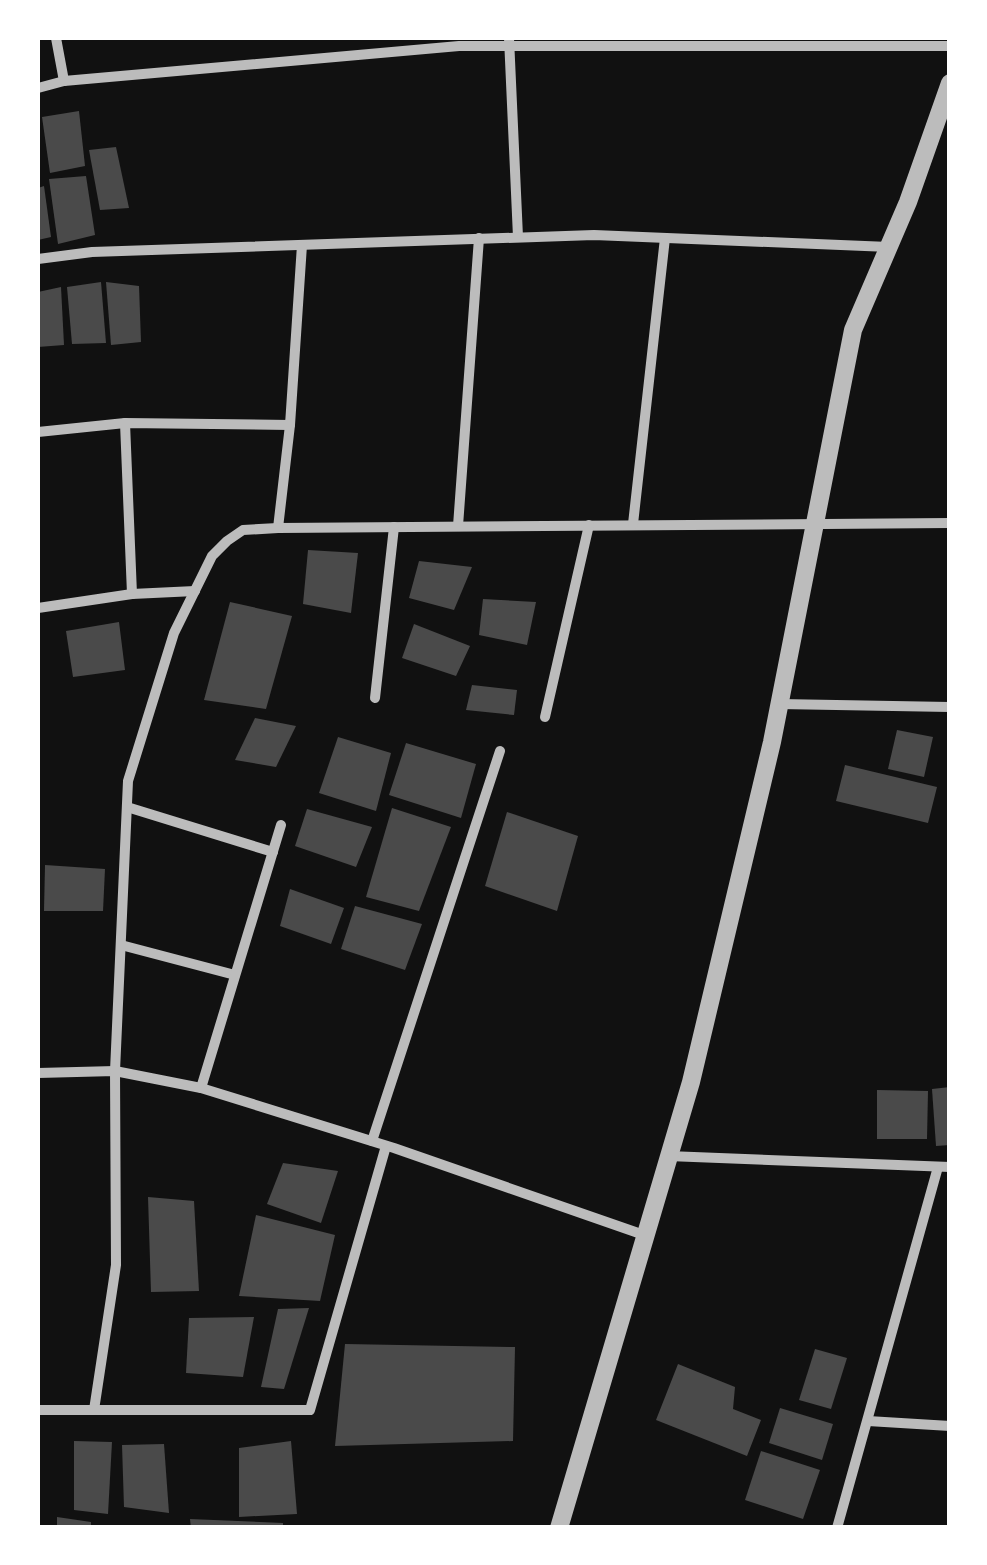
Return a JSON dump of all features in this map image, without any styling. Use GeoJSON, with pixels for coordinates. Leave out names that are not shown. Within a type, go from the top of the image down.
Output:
{"type":"FeatureCollection","features":[{"type":"Feature","properties":{"kind":"street"},"geometry":{"type":"LineString","coordinates":[[56,38],[64,81]]}},
{"type":"Feature","properties":{"kind":"street"},"geometry":{"type":"LineString","coordinates":[[509,42],[518,237]]}},
{"type":"Feature","properties":{"kind":"street"},"geometry":{"type":"LineString","coordinates":[[38,88],[64,81],[509,42],[950,46]]}},
{"type":"Feature","properties":{"kind":"street"},"geometry":{"type":"LineString","coordinates":[[559,1528],[691,1082],[779,704],[852,330],[889,248],[950,83]]}},
{"type":"Feature","properties":{"kind":"street"},"geometry":{"type":"LineString","coordinates":[[38,259],[92,252],[594,235],[889,248]]}},
{"type":"Feature","properties":{"kind":"street"},"geometry":{"type":"LineString","coordinates":[[458,526],[478,238]]}},
{"type":"Feature","properties":{"kind":"street"},"geometry":{"type":"LineString","coordinates":[[633,524],[665,238]]}},
{"type":"Feature","properties":{"kind":"street"},"geometry":{"type":"LineString","coordinates":[[278,528],[290,425],[302,245]]}},
{"type":"Feature","properties":{"kind":"street"},"geometry":{"type":"LineString","coordinates":[[38,432],[125,423],[290,425]]}},
{"type":"Feature","properties":{"kind":"street"},"geometry":{"type":"LineString","coordinates":[[125,423],[132,594]]}},
{"type":"Feature","properties":{"kind":"street"},"geometry":{"type":"LineString","coordinates":[[94,1410],[116,1265],[115,1071],[128,780],[174,633],[212,556],[227,540],[243,530],[278,528],[950,522]]}},
{"type":"Feature","properties":{"kind":"street"},"geometry":{"type":"LineString","coordinates":[[545,717],[589,525]]}},
{"type":"Feature","properties":{"kind":"street"},"geometry":{"type":"LineString","coordinates":[[375,698],[394,527]]}},
{"type":"Feature","properties":{"kind":"street"},"geometry":{"type":"LineString","coordinates":[[38,608],[132,594],[196,591]]}},
{"type":"Feature","properties":{"kind":"street"},"geometry":{"type":"LineString","coordinates":[[779,704],[950,707]]}},
{"type":"Feature","properties":{"kind":"street"},"geometry":{"type":"LineString","coordinates":[[372,1141],[500,751]]}},
{"type":"Feature","properties":{"kind":"street"},"geometry":{"type":"LineString","coordinates":[[126,807],[273,852]]}},
{"type":"Feature","properties":{"kind":"street"},"geometry":{"type":"LineString","coordinates":[[201,1088],[281,825]]}},
{"type":"Feature","properties":{"kind":"street"},"geometry":{"type":"LineString","coordinates":[[121,945],[235,976]]}},
{"type":"Feature","properties":{"kind":"street"},"geometry":{"type":"LineString","coordinates":[[38,1073],[115,1071],[201,1088],[372,1141],[644,1236]]}},
{"type":"Feature","properties":{"kind":"street"},"geometry":{"type":"LineString","coordinates":[[38,1410],[310,1410],[386,1146]]}},
{"type":"Feature","properties":{"kind":"street"},"geometry":{"type":"LineString","coordinates":[[668,1156],[944,1167],[837,1528]]}},
{"type":"Feature","properties":{"kind":"street"},"geometry":{"type":"LineString","coordinates":[[868,1421],[950,1426]]}},
{"type":"Feature","properties":{"kind":"building"},"geometry":{"type":"Polygon","coordinates":[[[79,111],[85,166],[50,173],[42,117],[79,111]]]}},
{"type":"Feature","properties":{"kind":"building"},"geometry":{"type":"Polygon","coordinates":[[[116,147],[129,208],[100,210],[89,150],[116,147]]]}},
{"type":"Feature","properties":{"kind":"building"},"geometry":{"type":"Polygon","coordinates":[[[86,176],[95,235],[58,244],[49,179],[86,176]]]}},
{"type":"Feature","properties":{"kind":"building"},"geometry":{"type":"Polygon","coordinates":[[[44,186],[51,237],[38,240],[38,188],[44,186]]]}},
{"type":"Feature","properties":{"kind":"building"},"geometry":{"type":"Polygon","coordinates":[[[101,282],[106,343],[72,344],[67,287],[101,282]]]}},
{"type":"Feature","properties":{"kind":"building"},"geometry":{"type":"Polygon","coordinates":[[[106,282],[139,286],[141,342],[111,345],[106,282]]]}},
{"type":"Feature","properties":{"kind":"building"},"geometry":{"type":"Polygon","coordinates":[[[61,287],[64,345],[38,347],[38,292],[61,287]]]}},
{"type":"Feature","properties":{"kind":"building"},"geometry":{"type":"Polygon","coordinates":[[[308,550],[358,553],[351,613],[303,604],[308,550]]]}},
{"type":"Feature","properties":{"kind":"building"},"geometry":{"type":"Polygon","coordinates":[[[419,561],[472,567],[454,610],[409,598],[419,561]]]}},
{"type":"Feature","properties":{"kind":"building"},"geometry":{"type":"Polygon","coordinates":[[[483,599],[536,602],[527,645],[479,635],[483,599]]]}},
{"type":"Feature","properties":{"kind":"building"},"geometry":{"type":"Polygon","coordinates":[[[230,602],[292,616],[266,709],[204,700],[230,602]]]}},
{"type":"Feature","properties":{"kind":"building"},"geometry":{"type":"Polygon","coordinates":[[[119,622],[125,670],[73,677],[66,631],[119,622]]]}},
{"type":"Feature","properties":{"kind":"building"},"geometry":{"type":"Polygon","coordinates":[[[414,624],[470,646],[456,676],[402,658],[414,624]]]}},
{"type":"Feature","properties":{"kind":"building"},"geometry":{"type":"Polygon","coordinates":[[[472,685],[517,690],[514,715],[466,710],[472,685]]]}},
{"type":"Feature","properties":{"kind":"building"},"geometry":{"type":"Polygon","coordinates":[[[255,718],[296,726],[276,767],[235,760],[255,718]]]}},
{"type":"Feature","properties":{"kind":"building"},"geometry":{"type":"Polygon","coordinates":[[[897,730],[933,737],[924,777],[888,769],[897,730]]]}},
{"type":"Feature","properties":{"kind":"building"},"geometry":{"type":"Polygon","coordinates":[[[338,737],[391,753],[376,811],[319,793],[338,737]]]}},
{"type":"Feature","properties":{"kind":"building"},"geometry":{"type":"Polygon","coordinates":[[[406,743],[476,764],[461,818],[389,795],[406,743]]]}},
{"type":"Feature","properties":{"kind":"building"},"geometry":{"type":"Polygon","coordinates":[[[845,765],[937,787],[928,823],[836,801],[845,765]]]}},
{"type":"Feature","properties":{"kind":"building"},"geometry":{"type":"Polygon","coordinates":[[[392,808],[451,827],[419,911],[366,897],[392,808]]]}},
{"type":"Feature","properties":{"kind":"building"},"geometry":{"type":"Polygon","coordinates":[[[307,809],[372,827],[356,867],[295,846],[307,809]]]}},
{"type":"Feature","properties":{"kind":"building"},"geometry":{"type":"Polygon","coordinates":[[[507,812],[578,836],[557,911],[485,886],[507,812]]]}},
{"type":"Feature","properties":{"kind":"building"},"geometry":{"type":"Polygon","coordinates":[[[45,865],[105,869],[103,911],[44,911],[45,865]]]}},
{"type":"Feature","properties":{"kind":"building"},"geometry":{"type":"Polygon","coordinates":[[[290,889],[344,908],[331,944],[280,926],[290,889]]]}},
{"type":"Feature","properties":{"kind":"building"},"geometry":{"type":"Polygon","coordinates":[[[355,906],[422,924],[405,970],[341,949],[355,906]]]}},
{"type":"Feature","properties":{"kind":"building"},"geometry":{"type":"Polygon","coordinates":[[[950,1087],[950,1145],[936,1146],[932,1089],[950,1087]]]}},
{"type":"Feature","properties":{"kind":"building"},"geometry":{"type":"Polygon","coordinates":[[[877,1090],[928,1091],[927,1139],[877,1139],[877,1090]]]}},
{"type":"Feature","properties":{"kind":"building"},"geometry":{"type":"Polygon","coordinates":[[[283,1163],[338,1171],[321,1223],[267,1204],[283,1163]]]}},
{"type":"Feature","properties":{"kind":"building"},"geometry":{"type":"Polygon","coordinates":[[[148,1197],[194,1201],[199,1291],[151,1292],[148,1197]]]}},
{"type":"Feature","properties":{"kind":"building"},"geometry":{"type":"Polygon","coordinates":[[[256,1215],[335,1235],[320,1301],[239,1296],[256,1215]]]}},
{"type":"Feature","properties":{"kind":"building"},"geometry":{"type":"Polygon","coordinates":[[[309,1308],[284,1389],[261,1387],[278,1309],[309,1308]]]}},
{"type":"Feature","properties":{"kind":"building"},"geometry":{"type":"Polygon","coordinates":[[[254,1317],[243,1377],[186,1373],[189,1318],[254,1317]]]}},
{"type":"Feature","properties":{"kind":"building"},"geometry":{"type":"Polygon","coordinates":[[[345,1344],[515,1347],[513,1441],[335,1446],[345,1344]]]}},
{"type":"Feature","properties":{"kind":"building"},"geometry":{"type":"Polygon","coordinates":[[[815,1349],[847,1358],[831,1409],[799,1400],[815,1349]]]}},
{"type":"Feature","properties":{"kind":"building"},"geometry":{"type":"Polygon","coordinates":[[[678,1364],[735,1387],[733,1409],[761,1420],[747,1456],[656,1420],[678,1364]]]}},
{"type":"Feature","properties":{"kind":"building"},"geometry":{"type":"Polygon","coordinates":[[[780,1408],[833,1424],[822,1460],[769,1443],[780,1408]]]}},
{"type":"Feature","properties":{"kind":"building"},"geometry":{"type":"Polygon","coordinates":[[[74,1441],[112,1442],[108,1514],[74,1510],[74,1441]]]}},
{"type":"Feature","properties":{"kind":"building"},"geometry":{"type":"Polygon","coordinates":[[[291,1441],[297,1514],[239,1517],[239,1448],[291,1441]]]}},
{"type":"Feature","properties":{"kind":"building"},"geometry":{"type":"Polygon","coordinates":[[[164,1444],[169,1513],[124,1507],[122,1445],[164,1444]]]}},
{"type":"Feature","properties":{"kind":"building"},"geometry":{"type":"Polygon","coordinates":[[[761,1451],[820,1470],[803,1519],[745,1500],[761,1451]]]}},
{"type":"Feature","properties":{"kind":"building"},"geometry":{"type":"Polygon","coordinates":[[[57,1517],[91,1522],[91,1528],[57,1528],[57,1517]]]}},
{"type":"Feature","properties":{"kind":"building"},"geometry":{"type":"Polygon","coordinates":[[[190,1519],[283,1523],[283,1528],[191,1528],[190,1519]]]}}]}
